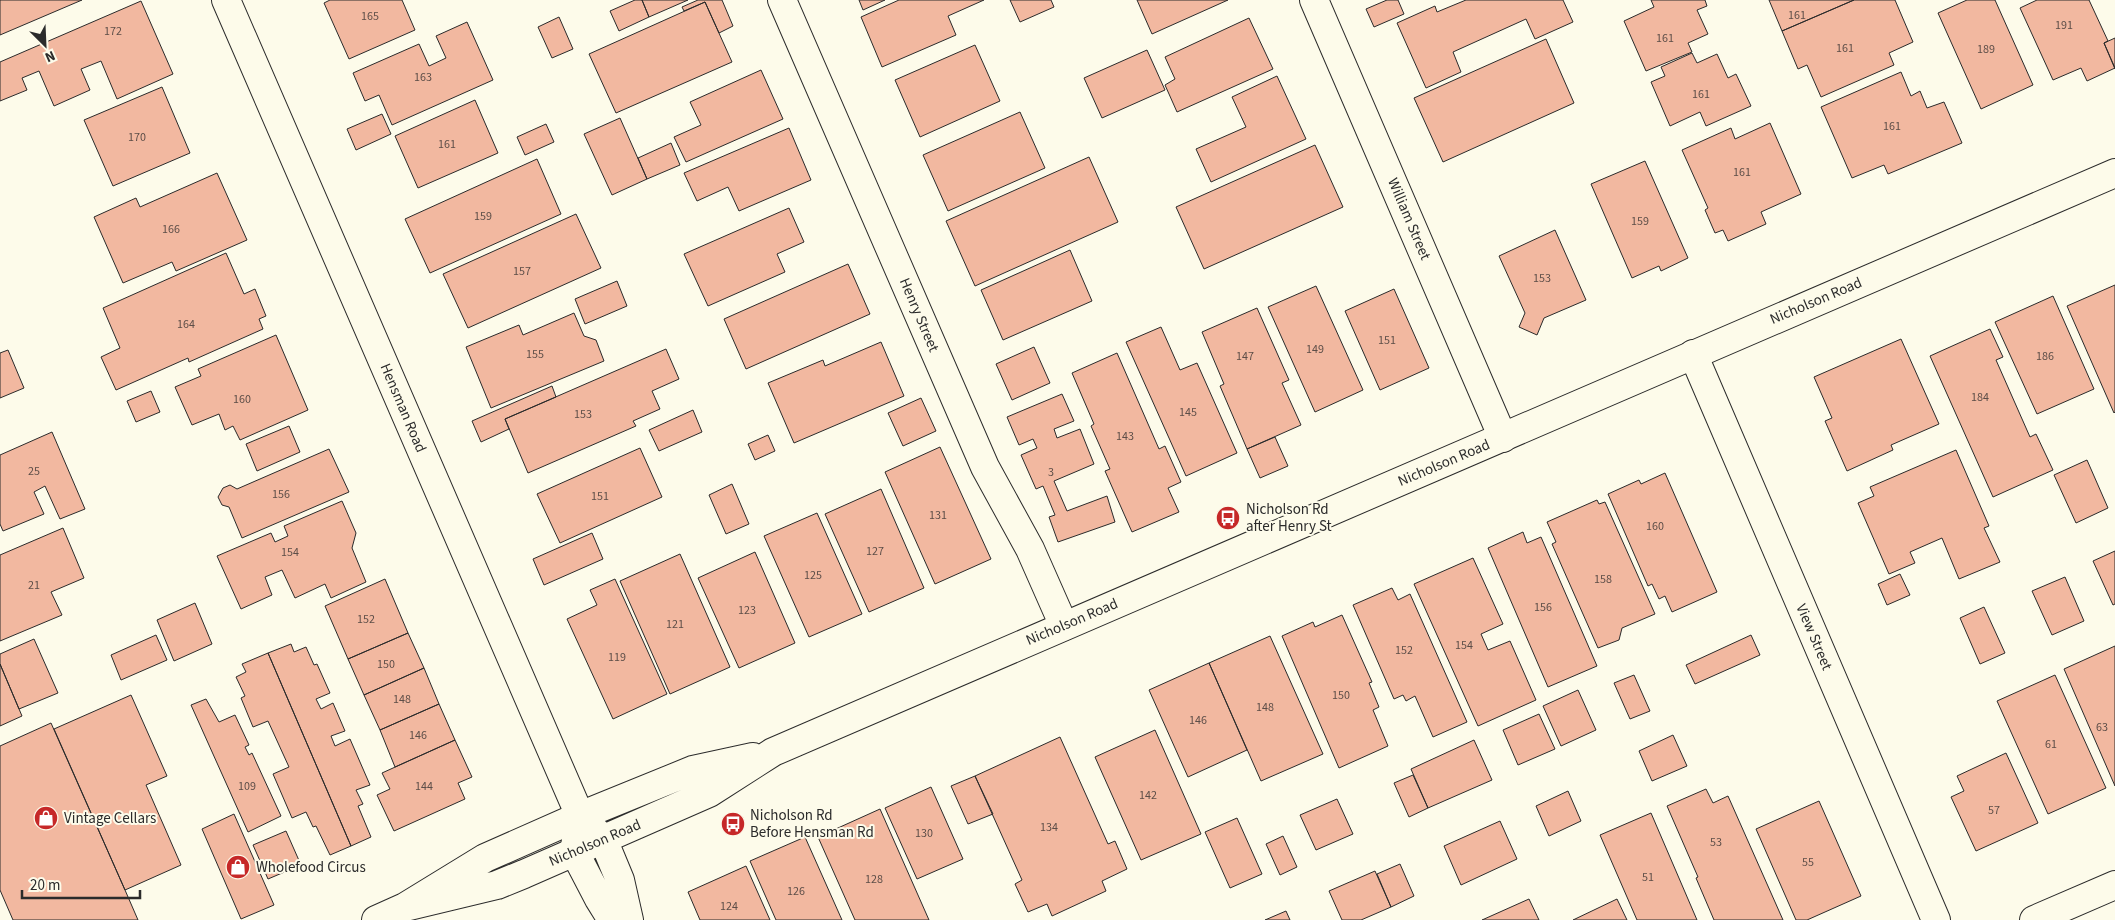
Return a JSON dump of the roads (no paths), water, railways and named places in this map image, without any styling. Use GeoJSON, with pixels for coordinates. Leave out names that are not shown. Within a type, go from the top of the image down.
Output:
{"type":"FeatureCollection","features":[{"type":"Feature","properties":{"kind":"street","name":"Hensman Road"},"geometry":{"type":"LineString","coordinates":[[226,0],[580,816],[603,839],[620,880],[630,920]]}},
{"type":"Feature","properties":{"kind":"street","name":"Henry Street"},"geometry":{"type":"LineString","coordinates":[[782,0],[984,467],[1030,549],[1064,626]]}},
{"type":"Feature","properties":{"kind":"street","name":"William Street"},"geometry":{"type":"LineString","coordinates":[[1314,0],[1503,438]]}},
{"type":"Feature","properties":{"kind":"street","name":"Nicholson Road"},"geometry":{"type":"LineString","coordinates":[[405,907],[497,885],[709,794],[773,752],[2115,172]]}},
{"type":"Feature","properties":{"kind":"street","name":"View Street"},"geometry":{"type":"LineString","coordinates":[[1694,354],[1936,920]]}},
{"type":"Feature","properties":{"kind":"street","name":"Nicholson Road"},"geometry":{"type":"LineString","coordinates":[[376,920],[405,907],[485,858],[580,816],[694,770],[773,752]]}},
{"type":"Feature","properties":{"kind":"street"},"geometry":{"type":"LineString","coordinates":[[580,816],[574,851],[598,899],[612,920]]}},
{"type":"Feature","properties":{"kind":"street"},"geometry":{"type":"LineString","coordinates":[[2034,920],[2115,885]]}},
{"type":"Feature","properties":{"kind":"place","name":"Nicholson Rd after Henry St"},"geometry":{"type":"Point","coordinates":[1228,518]}},
{"type":"Feature","properties":{"kind":"place","name":"Vintage Cellars"},"geometry":{"type":"Point","coordinates":[46,818]}},
{"type":"Feature","properties":{"kind":"place","name":"Nicholson Rd Before Hensman Rd"},"geometry":{"type":"Point","coordinates":[733,824]}},
{"type":"Feature","properties":{"kind":"place","name":"Wholefood Circus"},"geometry":{"type":"Point","coordinates":[238,867]}}]}
